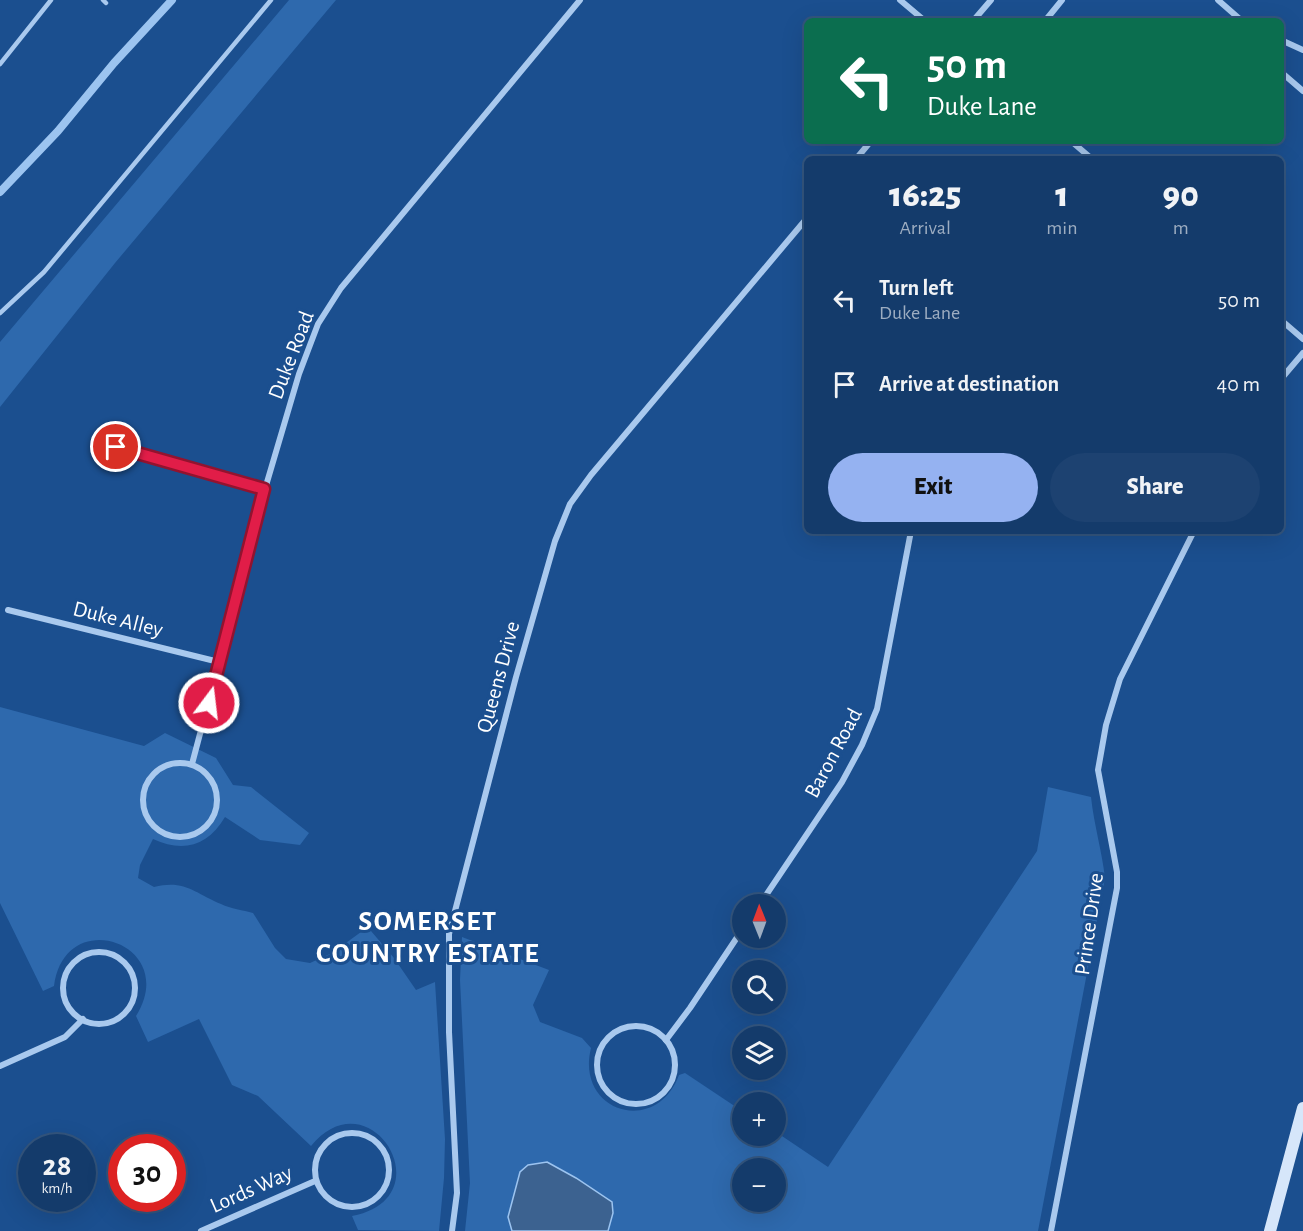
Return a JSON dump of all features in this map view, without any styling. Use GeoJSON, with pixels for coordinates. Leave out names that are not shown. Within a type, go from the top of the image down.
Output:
{"type":"FeatureCollection","features":[{"type":"Feature","properties":{"kind":"street","name":"Duke Road"},"geometry":{"type":"LineString","coordinates":[[192,765],[264,489],[299,374],[318,324],[341,288],[580,0]]}},
{"type":"Feature","properties":{"kind":"street"},"geometry":{"type":"LineString","coordinates":[[900,0],[921,18]]}},
{"type":"Feature","properties":{"kind":"street"},"geometry":{"type":"LineString","coordinates":[[976,18],[991,0]]}},
{"type":"Feature","properties":{"kind":"street"},"geometry":{"type":"LineString","coordinates":[[1047,18],[1062,0]]}},
{"type":"Feature","properties":{"kind":"street"},"geometry":{"type":"LineString","coordinates":[[1218,0],[1239,18]]}},
{"type":"Feature","properties":{"kind":"street"},"geometry":{"type":"LineString","coordinates":[[1284,41],[1303,50]]}},
{"type":"Feature","properties":{"kind":"street"},"geometry":{"type":"LineString","coordinates":[[1284,75],[1303,91]]}},
{"type":"Feature","properties":{"kind":"street"},"geometry":{"type":"LineString","coordinates":[[858,156],[868,144]]}},
{"type":"Feature","properties":{"kind":"street"},"geometry":{"type":"LineString","coordinates":[[1074,144],[1088,156]]}},
{"type":"Feature","properties":{"kind":"street","name":"Queens Drive"},"geometry":{"type":"LineString","coordinates":[[452,1231],[457,1193],[449,1032],[449,934],[516,677],[555,541],[570,504],[591,475],[804,222]]}},
{"type":"Feature","properties":{"kind":"street"},"geometry":{"type":"LineString","coordinates":[[1284,323],[1303,339]]}},
{"type":"Feature","properties":{"kind":"street"},"geometry":{"type":"LineString","coordinates":[[1284,375],[1303,353]]}},
{"type":"Feature","properties":{"kind":"street"},"geometry":{"type":"LineString","coordinates":[[95,441],[264,489]]}},
{"type":"Feature","properties":{"kind":"street","name":"Baron Road"},"geometry":{"type":"LineString","coordinates":[[767,894],[842,782],[862,745],[873,718],[910,534]]}},
{"type":"Feature","properties":{"kind":"street","name":"Prince Drive"},"geometry":{"type":"LineString","coordinates":[[1051,1231],[1116,897],[1117,872],[1098,770],[1104,736],[1120,679],[1192,534]]}},
{"type":"Feature","properties":{"kind":"street","name":"Duke Alley"},"geometry":{"type":"LineString","coordinates":[[8,610],[219,662]]}},
{"type":"Feature","properties":{"kind":"street"},"geometry":{"type":"LineString","coordinates":[[169,764],[192,765],[203,770],[212,780],[217,792],[218,804],[207,827],[196,835],[183,838],[170,836],[159,831],[150,823],[145,812],[144,789],[150,778],[169,764]]}},
{"type":"Feature","properties":{"kind":"street"},"geometry":{"type":"LineString","coordinates":[[666,1040],[732,945]]}},
{"type":"Feature","properties":{"kind":"street"},"geometry":{"type":"LineString","coordinates":[[93,952],[105,952],[117,956],[129,968],[136,985],[129,1008],[122,1016],[111,1022],[99,1024],[83,1019],[69,1007],[64,996],[63,985],[66,974],[73,963],[93,952]]}},
{"type":"Feature","properties":{"kind":"street"},"geometry":{"type":"LineString","coordinates":[[0,1066],[65,1037],[83,1019]]}},
{"type":"Feature","properties":{"kind":"street"},"geometry":{"type":"LineString","coordinates":[[633,1026],[645,1027],[666,1040],[675,1062],[674,1074],[669,1086],[660,1095],[635,1104],[621,1101],[610,1094],[602,1083],[597,1064],[602,1045],[611,1035],[633,1026]]}},
{"type":"Feature","properties":{"kind":"street"},"geometry":{"type":"LineString","coordinates":[[1270,1231],[1303,1108]]}},
{"type":"Feature","properties":{"kind":"street","name":"Lords Way"},"geometry":{"type":"LineString","coordinates":[[344,1133],[357,1133],[368,1137],[386,1154],[389,1166],[384,1190],[376,1199],[365,1205],[353,1208],[335,1203],[321,1192],[315,1181],[316,1156],[323,1146],[344,1133]]}},
{"type":"Feature","properties":{"kind":"street","name":"Lords Way"},"geometry":{"type":"LineString","coordinates":[[201,1231],[315,1181]]}},
{"type":"Feature","properties":{"kind":"lane"},"geometry":{"type":"LineString","coordinates":[[0,64],[51,0]]}},
{"type":"Feature","properties":{"kind":"lane"},"geometry":{"type":"LineString","coordinates":[[0,313],[44,272],[271,0]]}},
{"type":"Feature","properties":{"kind":"shaded area"},"geometry":{"type":"Polygon","coordinates":[[[289,0],[336,0],[115,263],[0,407],[0,342],[289,0]]]}},
{"type":"Feature","properties":{"kind":"shaded area"},"geometry":{"type":"Polygon","coordinates":[[[0,707],[144,746],[165,733],[216,758],[233,785],[251,787],[309,833],[300,845],[260,840],[225,817],[211,835],[194,844],[175,846],[153,839],[140,865],[138,878],[154,887],[182,886],[225,906],[253,913],[275,948],[286,959],[310,963],[332,953],[361,932],[371,931],[394,958],[416,990],[435,982],[445,1139],[439,1231],[358,1230],[352,1216],[380,1205],[394,1187],[396,1167],[389,1147],[375,1132],[356,1124],[334,1128],[311,1146],[258,1096],[232,1085],[199,1019],[148,1042],[136,1016],[146,991],[144,969],[133,953],[116,943],[97,940],[78,946],[63,961],[54,986],[43,991],[0,903],[0,707]]]}},
{"type":"Feature","properties":{"kind":"shaded area"},"geometry":{"type":"Polygon","coordinates":[[[1048,787],[1091,797],[1105,878],[1038,1231],[608,1231],[610,1226],[576,1178],[547,1162],[520,1172],[508,1217],[512,1231],[465,1231],[470,1183],[460,980],[462,937],[549,970],[533,1005],[540,1022],[582,1038],[591,1048],[589,1070],[595,1088],[606,1101],[620,1109],[637,1111],[653,1106],[668,1094],[679,1075],[685,1073],[732,1104],[732,1146],[786,1146],[786,1139],[828,1167],[1037,851],[1048,787]]]}},
{"type":"Feature","properties":{"kind":"shaded area"},"geometry":{"type":"Polygon","coordinates":[[[547,1162],[612,1202],[613,1213],[608,1231],[512,1231],[508,1217],[520,1172],[528,1165],[547,1162]]]}},
{"type":"Feature","properties":{"kind":"waterway"},"geometry":{"type":"LineString","coordinates":[[0,192],[58,131],[114,63],[172,0]]}},
{"type":"Feature","properties":{"kind":"district","name":"SOMERSET COUNTRY ESTATE"},"geometry":{"type":"Point","coordinates":[428,938]}},
{"type":"Feature","properties":{"kind":"route"},"geometry":{"type":"LineString","coordinates":[[116,447],[264,489],[209,703]]}}]}
